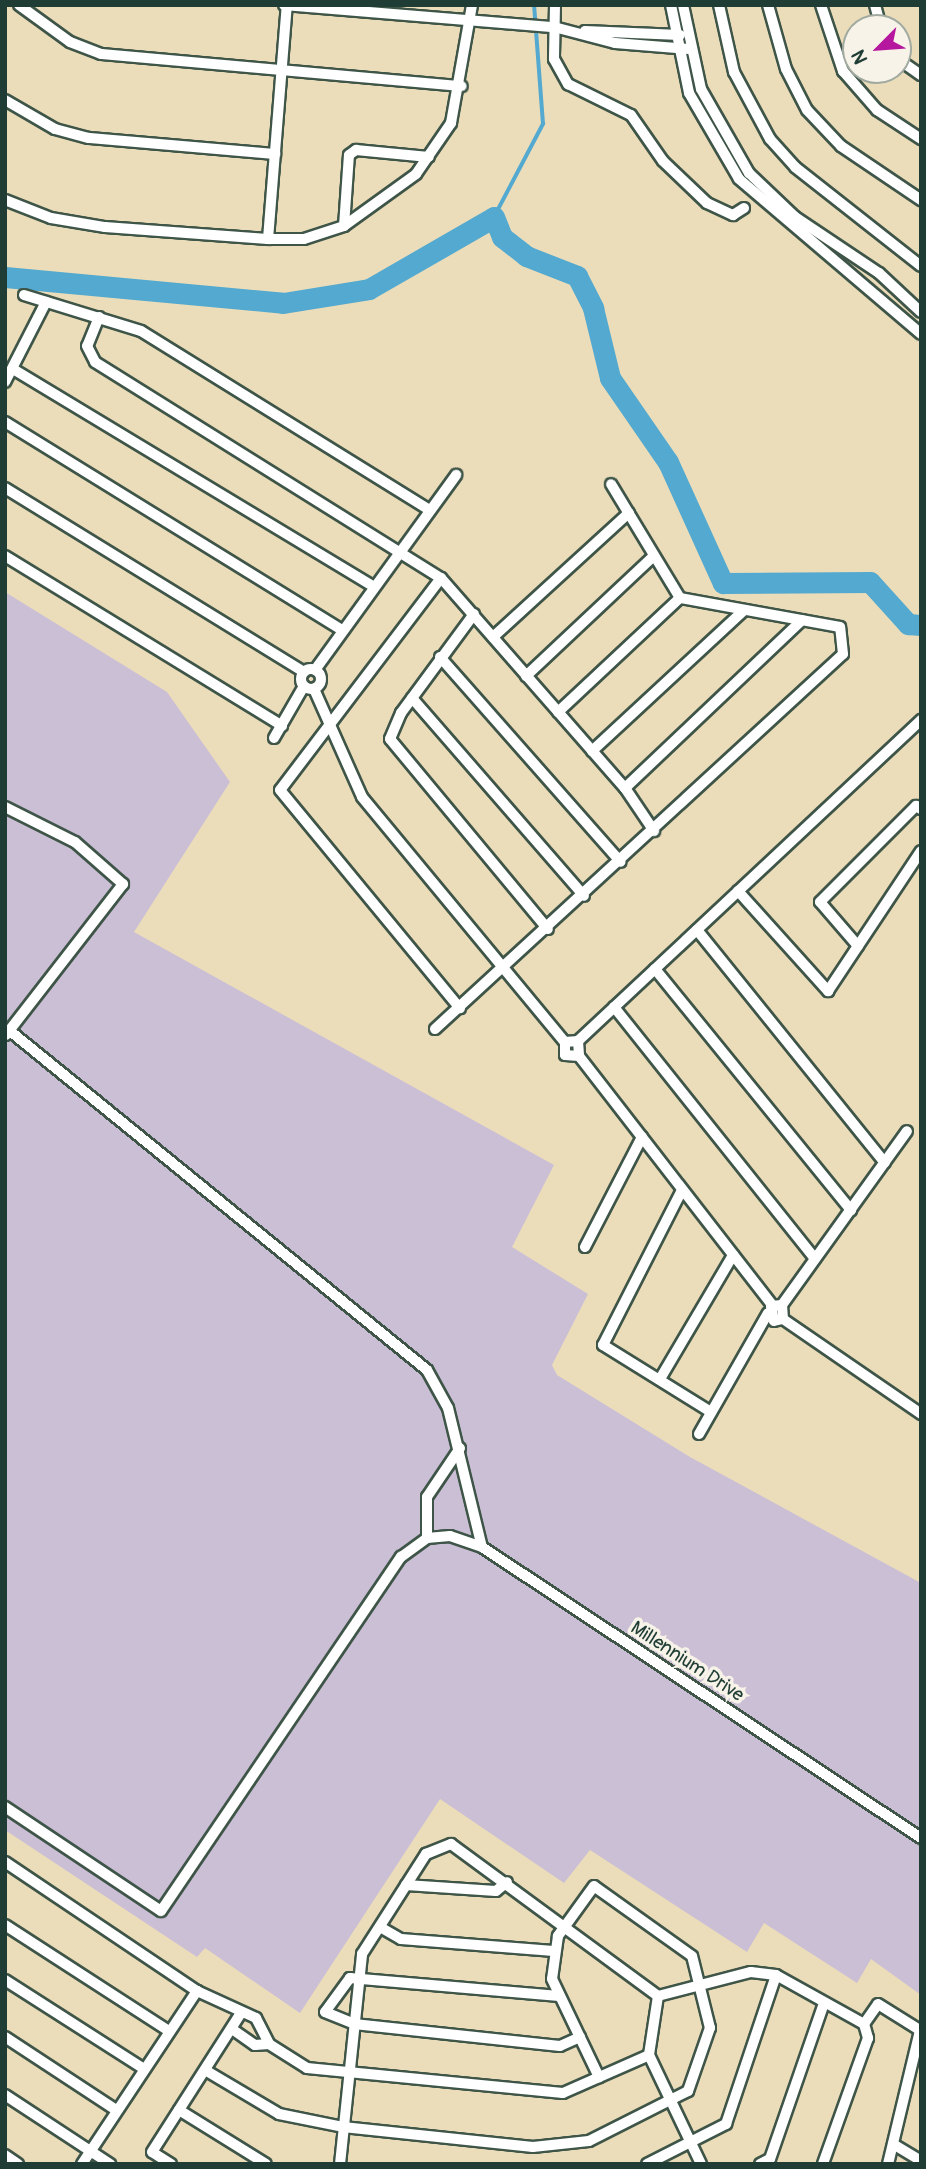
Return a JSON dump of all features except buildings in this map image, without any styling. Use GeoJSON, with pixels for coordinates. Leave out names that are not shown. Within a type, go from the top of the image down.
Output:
{"type":"FeatureCollection","features":[{"type":"Feature","properties":{"kind":"street"},"geometry":{"type":"LineString","coordinates":[[19,5],[70,42],[101,54],[462,86]]}},
{"type":"Feature","properties":{"kind":"street"},"geometry":{"type":"LineString","coordinates":[[268,239],[286,5],[554,27],[582,31],[630,45],[689,49]]}},
{"type":"Feature","properties":{"kind":"street"},"geometry":{"type":"LineString","coordinates":[[5,200],[51,218],[105,227],[268,239],[304,239],[344,226],[392,196],[429,157],[451,123],[462,86],[472,5]]}},
{"type":"Feature","properties":{"kind":"street"},"geometry":{"type":"LineString","coordinates":[[555,5],[557,71],[568,84],[631,115],[663,161],[707,204],[733,215],[744,208]]}},
{"type":"Feature","properties":{"kind":"street"},"geometry":{"type":"LineString","coordinates":[[671,5],[676,49],[689,93],[739,179],[921,334]]}},
{"type":"Feature","properties":{"kind":"street"},"geometry":{"type":"LineString","coordinates":[[683,5],[686,35],[701,89],[749,173],[795,217],[879,273],[921,312]]}},
{"type":"Feature","properties":{"kind":"street"},"geometry":{"type":"LineString","coordinates":[[719,5],[734,72],[771,139],[795,167],[921,266]]}},
{"type":"Feature","properties":{"kind":"street"},"geometry":{"type":"LineString","coordinates":[[768,5],[786,69],[807,110],[841,146],[921,200]]}},
{"type":"Feature","properties":{"kind":"street"},"geometry":{"type":"LineString","coordinates":[[821,5],[843,71],[877,110],[921,139]]}},
{"type":"Feature","properties":{"kind":"street"},"geometry":{"type":"LineString","coordinates":[[582,31],[631,30],[686,35]]}},
{"type":"Feature","properties":{"kind":"street"},"geometry":{"type":"LineString","coordinates":[[630,45],[631,30]]}},
{"type":"Feature","properties":{"kind":"street"},"geometry":{"type":"LineString","coordinates":[[5,100],[55,129],[89,138],[275,154]]}},
{"type":"Feature","properties":{"kind":"street"},"geometry":{"type":"LineString","coordinates":[[344,226],[349,155],[356,150],[429,157]]}},
{"type":"Feature","properties":{"kind":"street"},"geometry":{"type":"LineString","coordinates":[[24,295],[141,331],[430,510]]}},
{"type":"Feature","properties":{"kind":"street"},"geometry":{"type":"LineString","coordinates":[[5,382],[46,302]]}},
{"type":"Feature","properties":{"kind":"street"},"geometry":{"type":"LineString","coordinates":[[99,317],[87,346],[96,362],[402,548],[441,578],[625,788],[654,831]]}},
{"type":"Feature","properties":{"kind":"street"},"geometry":{"type":"LineString","coordinates":[[13,369],[374,587]]}},
{"type":"Feature","properties":{"kind":"street"},"geometry":{"type":"LineString","coordinates":[[5,422],[343,631]]}},
{"type":"Feature","properties":{"kind":"street"},"geometry":{"type":"LineString","coordinates":[[456,475],[343,631],[309,671],[309,687],[362,797],[509,967],[565,1042],[565,1055],[579,1056]]}},
{"type":"Feature","properties":{"kind":"street"},"geometry":{"type":"LineString","coordinates":[[435,1029],[509,967],[843,654],[840,627],[680,598],[611,484]]}},
{"type":"Feature","properties":{"kind":"street"},"geometry":{"type":"LineString","coordinates":[[5,488],[321,680],[309,687],[274,738]]}},
{"type":"Feature","properties":{"kind":"street"},"geometry":{"type":"LineString","coordinates":[[493,637],[629,513]]}},
{"type":"Feature","properties":{"kind":"street"},"geometry":{"type":"LineString","coordinates":[[5,556],[282,726]]}},
{"type":"Feature","properties":{"kind":"street"},"geometry":{"type":"LineString","coordinates":[[526,676],[654,556]]}},
{"type":"Feature","properties":{"kind":"street"},"geometry":{"type":"LineString","coordinates":[[441,578],[280,790],[460,1008]]}},
{"type":"Feature","properties":{"kind":"street"},"geometry":{"type":"LineString","coordinates":[[558,712],[680,598]]}},
{"type":"Feature","properties":{"kind":"street"},"geometry":{"type":"LineString","coordinates":[[592,751],[743,611]]}},
{"type":"Feature","properties":{"kind":"street"},"geometry":{"type":"LineString","coordinates":[[474,614],[412,698],[390,739],[548,929]]}},
{"type":"Feature","properties":{"kind":"street"},"geometry":{"type":"LineString","coordinates":[[625,788],[802,620]]}},
{"type":"Feature","properties":{"kind":"street"},"geometry":{"type":"LineString","coordinates":[[440,657],[621,862]]}},
{"type":"Feature","properties":{"kind":"street"},"geometry":{"type":"LineString","coordinates":[[412,698],[584,896]]}},
{"type":"Feature","properties":{"kind":"street"},"geometry":{"type":"LineString","coordinates":[[565,1042],[578,1041],[921,720]]}},
{"type":"Feature","properties":{"kind":"street"},"geometry":{"type":"LineString","coordinates":[[858,946],[820,902],[916,806],[921,809]]}},
{"type":"Feature","properties":{"kind":"street"},"geometry":{"type":"LineString","coordinates":[[5,807],[75,842],[123,884],[7,1034],[427,1370],[448,1408],[460,1448],[482,1547]]}},
{"type":"Feature","properties":{"kind":"street"},"geometry":{"type":"LineString","coordinates":[[738,891],[828,992],[921,851]]}},
{"type":"Feature","properties":{"kind":"street"},"geometry":{"type":"LineString","coordinates":[[697,930],[885,1163]]}},
{"type":"Feature","properties":{"kind":"street"},"geometry":{"type":"LineString","coordinates":[[655,969],[851,1210]]}},
{"type":"Feature","properties":{"kind":"street"},"geometry":{"type":"LineString","coordinates":[[614,1007],[815,1259]]}},
{"type":"Feature","properties":{"kind":"street"},"geometry":{"type":"LineString","coordinates":[[578,1041],[579,1056],[783,1319],[921,1414]]}},
{"type":"Feature","properties":{"kind":"street"},"geometry":{"type":"LineString","coordinates":[[699,1434],[774,1308],[815,1259],[908,1131]]}},
{"type":"Feature","properties":{"kind":"street"},"geometry":{"type":"LineString","coordinates":[[585,1247],[642,1137]]}},
{"type":"Feature","properties":{"kind":"street"},"geometry":{"type":"LineString","coordinates":[[682,1190],[603,1345],[711,1412]]}},
{"type":"Feature","properties":{"kind":"street"},"geometry":{"type":"LineString","coordinates":[[660,1380],[733,1255]]}},
{"type":"Feature","properties":{"kind":"street"},"geometry":{"type":"LineString","coordinates":[[5,1807],[161,1911],[401,1557],[427,1538],[427,1497],[460,1448]]}},
{"type":"Feature","properties":{"kind":"street","name":"Millennium Drive"},"geometry":{"type":"LineString","coordinates":[[427,1538],[450,1536],[482,1547],[921,1838]]}},
{"type":"Feature","properties":{"kind":"street"},"geometry":{"type":"LineString","coordinates":[[341,2164],[362,1954],[426,1854],[451,1844],[565,1924],[658,1996]]}},
{"type":"Feature","properties":{"kind":"street"},"geometry":{"type":"LineString","coordinates":[[5,1862],[197,1991],[256,2018],[268,2044],[307,2068],[563,2092],[649,2054]]}},
{"type":"Feature","properties":{"kind":"street"},"geometry":{"type":"LineString","coordinates":[[406,1885],[496,1891],[507,1882]]}},
{"type":"Feature","properties":{"kind":"street"},"geometry":{"type":"LineString","coordinates":[[205,2070],[279,2114],[343,2127],[533,2147],[589,2141],[688,2091],[710,2028],[692,1956],[594,1886],[565,1924],[554,1951],[552,1979],[599,2077]]}},
{"type":"Feature","properties":{"kind":"street"},"geometry":{"type":"LineString","coordinates":[[5,1925],[169,2031]]}},
{"type":"Feature","properties":{"kind":"street"},"geometry":{"type":"LineString","coordinates":[[380,1927],[401,1939],[554,1951]]}},
{"type":"Feature","properties":{"kind":"street"},"geometry":{"type":"LineString","coordinates":[[658,1996],[751,1972],[776,1975],[812,1989],[824,2003],[864,2024],[868,2038],[823,2164]]}},
{"type":"Feature","properties":{"kind":"street"},"geometry":{"type":"LineString","coordinates":[[647,2164],[726,2123],[776,1975]]}},
{"type":"Feature","properties":{"kind":"street"},"geometry":{"type":"LineString","coordinates":[[559,1996],[358,1982],[350,1978],[325,2011],[354,2024],[560,2046],[580,2037]]}},
{"type":"Feature","properties":{"kind":"street"},"geometry":{"type":"LineString","coordinates":[[5,1980],[144,2069]]}},
{"type":"Feature","properties":{"kind":"street"},"geometry":{"type":"LineString","coordinates":[[82,2164],[197,1991]]}},
{"type":"Feature","properties":{"kind":"street"},"geometry":{"type":"LineString","coordinates":[[658,1996],[649,2054],[701,2164]]}},
{"type":"Feature","properties":{"kind":"street"},"geometry":{"type":"LineString","coordinates":[[761,2164],[770,2159],[824,2003]]}},
{"type":"Feature","properties":{"kind":"street"},"geometry":{"type":"LineString","coordinates":[[864,2024],[878,2004],[920,2031],[888,2164]]}},
{"type":"Feature","properties":{"kind":"street"},"geometry":{"type":"LineString","coordinates":[[171,2164],[152,2152],[241,2013]]}},
{"type":"Feature","properties":{"kind":"street"},"geometry":{"type":"LineString","coordinates":[[232,2029],[255,2045],[268,2044]]}},
{"type":"Feature","properties":{"kind":"street"},"geometry":{"type":"LineString","coordinates":[[5,2037],[116,2110]]}},
{"type":"Feature","properties":{"kind":"street"},"geometry":{"type":"LineString","coordinates":[[908,2078],[921,2080]]}},
{"type":"Feature","properties":{"kind":"street"},"geometry":{"type":"LineString","coordinates":[[5,2095],[110,2164]]}},
{"type":"Feature","properties":{"kind":"street"},"geometry":{"type":"LineString","coordinates":[[179,2110],[266,2164]]}},
{"type":"Feature","properties":{"kind":"street"},"geometry":{"type":"LineString","coordinates":[[893,2144],[921,2161]]}},
{"type":"Feature","properties":{"kind":"street"},"geometry":{"type":"LineString","coordinates":[[5,2155],[18,2164]]}},
{"type":"Feature","properties":{"kind":"shaded area"},"geometry":{"type":"Polygon","coordinates":[[[5,592],[167,692],[230,782],[134,932],[554,1165],[512,1247],[588,1294],[552,1365],[557,1375],[690,1457],[921,1583],[921,1995],[871,1959],[857,1983],[764,1923],[747,1952],[590,1850],[564,1883],[440,1799],[300,2013],[205,1948],[197,1957],[5,1830],[5,592]]]}},
{"type":"Feature","properties":{"kind":"waterway"},"geometry":{"type":"LineString","coordinates":[[494,217],[543,124],[534,5]]}},
{"type":"Feature","properties":{"kind":"waterway"},"geometry":{"type":"LineString","coordinates":[[5,277],[283,303],[369,289],[494,217],[502,237],[526,256],[577,276],[593,308],[610,378],[668,462],[723,583],[870,582],[908,624],[921,625]]}}]}
